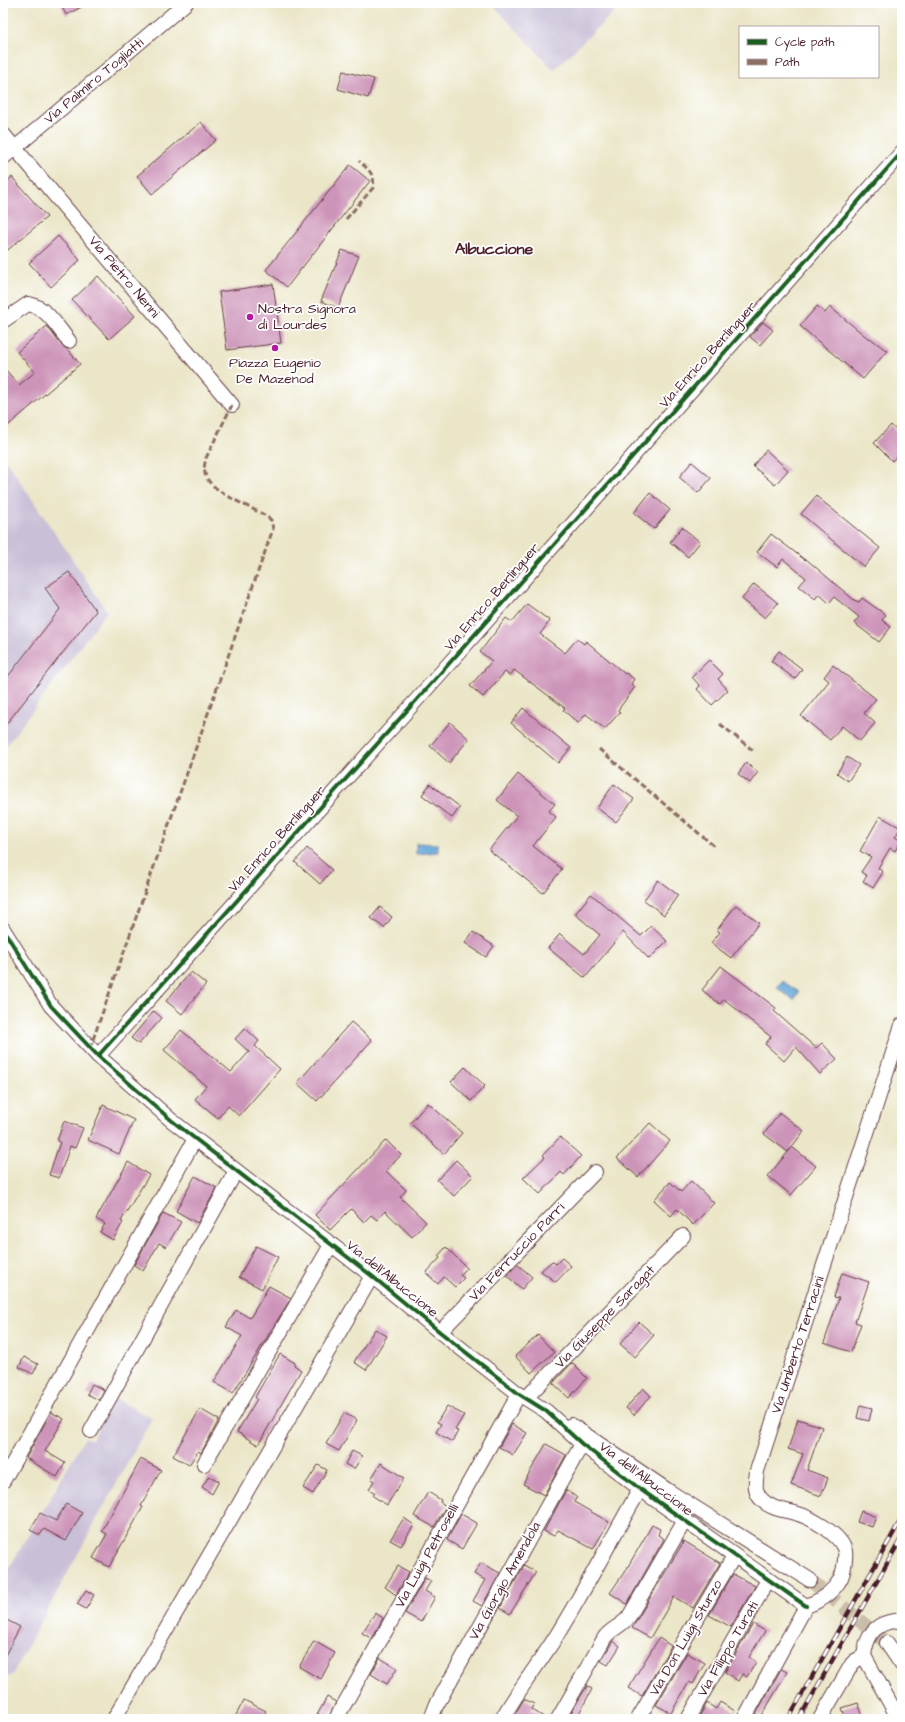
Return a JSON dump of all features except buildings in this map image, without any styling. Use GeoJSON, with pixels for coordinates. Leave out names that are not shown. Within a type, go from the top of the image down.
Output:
{"type":"FeatureCollection","features":[{"type":"Feature","properties":{"kind":"street","name":"Via Palmiro Togliatti"},"geometry":{"type":"LineString","coordinates":[[3,158],[186,3]]}},
{"type":"Feature","properties":{"kind":"street","name":"Via Pietro Nenni"},"geometry":{"type":"LineString","coordinates":[[3,134],[232,405]]}},
{"type":"Feature","properties":{"kind":"street","name":"Via Enrico Berlinguer"},"geometry":{"type":"LineString","coordinates":[[98,1056],[438,676],[902,152]]}},
{"type":"Feature","properties":{"kind":"street"},"geometry":{"type":"LineString","coordinates":[[3,321],[28,304],[35,305],[44,310],[69,341]]}},
{"type":"Feature","properties":{"kind":"street","name":"Via dell'Albuccione"},"geometry":{"type":"LineString","coordinates":[[3,929],[51,1006],[98,1056],[195,1138],[372,1276],[440,1332],[522,1396],[546,1411],[582,1444],[640,1489],[684,1522],[806,1606]]}},
{"type":"Feature","properties":{"kind":"street","name":"Via Umberto Terracini"},"geometry":{"type":"LineString","coordinates":[[806,1606],[816,1602],[836,1586],[843,1573],[845,1551],[834,1533],[797,1513],[773,1507],[761,1500],[755,1487],[757,1471],[902,1025]]}},
{"type":"Feature","properties":{"kind":"street"},"geometry":{"type":"LineString","coordinates":[[3,1481],[195,1138]]}},
{"type":"Feature","properties":{"kind":"street"},"geometry":{"type":"LineString","coordinates":[[91,1430],[236,1171]]}},
{"type":"Feature","properties":{"kind":"street","name":"Via Ferruccio Parri"},"geometry":{"type":"LineString","coordinates":[[440,1332],[595,1172]]}},
{"type":"Feature","properties":{"kind":"street","name":"Via Giuseppe Saragat"},"geometry":{"type":"LineString","coordinates":[[522,1396],[683,1236]]}},
{"type":"Feature","properties":{"kind":"street"},"geometry":{"type":"LineString","coordinates":[[204,1464],[331,1245]]}},
{"type":"Feature","properties":{"kind":"street"},"geometry":{"type":"LineString","coordinates":[[114,1719],[372,1276]]}},
{"type":"Feature","properties":{"kind":"street","name":"Via Luigi Petroselli"},"geometry":{"type":"LineString","coordinates":[[336,1719],[522,1396]]}},
{"type":"Feature","properties":{"kind":"street"},"geometry":{"type":"LineString","coordinates":[[546,1411],[810,1580]]}},
{"type":"Feature","properties":{"kind":"street","name":"Via Giorgio Amendola"},"geometry":{"type":"LineString","coordinates":[[431,1719],[436,1706],[582,1444]]}},
{"type":"Feature","properties":{"kind":"street"},"geometry":{"type":"LineString","coordinates":[[502,1719],[524,1682],[561,1629],[640,1489]]}},
{"type":"Feature","properties":{"kind":"street"},"geometry":{"type":"LineString","coordinates":[[558,1719],[605,1637],[625,1621],[630,1615],[684,1522]]}},
{"type":"Feature","properties":{"kind":"street","name":"Via Don Luigi Sturzo"},"geometry":{"type":"LineString","coordinates":[[638,1719],[734,1556]]}},
{"type":"Feature","properties":{"kind":"street","name":"Via Filippo Turati"},"geometry":{"type":"LineString","coordinates":[[688,1719],[768,1580]]}},
{"type":"Feature","properties":{"kind":"street"},"geometry":{"type":"LineString","coordinates":[[744,1719],[806,1606]]}},
{"type":"Feature","properties":{"kind":"street"},"geometry":{"type":"LineString","coordinates":[[899,1719],[864,1656],[865,1644],[870,1634],[881,1624],[898,1620],[902,1621]]}},
{"type":"Feature","properties":{"kind":"street"},"geometry":{"type":"LineString","coordinates":[[886,1643],[902,1665]]}},
{"type":"Feature","properties":{"kind":"street"},"geometry":{"type":"LineString","coordinates":[[820,1719],[852,1664],[864,1656]]}},
{"type":"Feature","properties":{"kind":"shaded area"},"geometry":{"type":"Polygon","coordinates":[[[491,3],[623,3],[554,70],[491,3]]]}},
{"type":"Feature","properties":{"kind":"shaded area"},"geometry":{"type":"Polygon","coordinates":[[[3,456],[107,611],[3,750],[3,456]]]}},
{"type":"Feature","properties":{"kind":"shaded area"},"geometry":{"type":"Polygon","coordinates":[[[114,1398],[152,1418],[12,1675],[3,1679],[3,1578],[85,1437],[92,1440],[114,1398]]]}},
{"type":"Feature","properties":{"kind":"water"},"geometry":{"type":"Polygon","coordinates":[[[416,843],[438,844],[438,852],[416,854],[416,843]]]}},
{"type":"Feature","properties":{"kind":"water"},"geometry":{"type":"Polygon","coordinates":[[[782,981],[799,992],[794,1000],[777,988],[782,981]]]}},
{"type":"Feature","properties":{"kind":"tunnel"},"geometry":{"type":"LineString","coordinates":[[810,1580],[887,1643]]}},
{"type":"Feature","properties":{"kind":"railway"},"geometry":{"type":"LineString","coordinates":[[788,1719],[902,1518]]}},
{"type":"Feature","properties":{"kind":"railway"},"geometry":{"type":"LineString","coordinates":[[799,1719],[902,1537]]}},
{"type":"Feature","properties":{"kind":"marked path"},"geometry":{"type":"LineString","coordinates":[[346,219],[373,188],[374,183],[372,176],[359,161]]}},
{"type":"Feature","properties":{"kind":"marked path"},"geometry":{"type":"LineString","coordinates":[[90,1048],[273,529],[271,520],[266,516],[218,490],[212,485],[205,475],[204,467],[206,458],[232,405]]}},
{"type":"Feature","properties":{"kind":"marked path"},"geometry":{"type":"LineString","coordinates":[[720,724],[755,752]]}},
{"type":"Feature","properties":{"kind":"marked path"},"geometry":{"type":"LineString","coordinates":[[599,749],[714,846]]}},
{"type":"Feature","properties":{"kind":"cycle path"},"geometry":{"type":"LineString","coordinates":[[98,1056],[438,676],[902,152]]}},
{"type":"Feature","properties":{"kind":"cycle path"},"geometry":{"type":"LineString","coordinates":[[3,929],[51,1006],[98,1056],[171,1120],[372,1276],[519,1394],[546,1411],[582,1444],[640,1489],[806,1606]]}},
{"type":"Feature","properties":{"kind":"place","name":"Nostra Signora di Lourdes"},"geometry":{"type":"Point","coordinates":[250,317]}},
{"type":"Feature","properties":{"kind":"place","name":"Piazza Eugenio De Mazenod"},"geometry":{"type":"Point","coordinates":[275,348]}},
{"type":"Feature","properties":{"kind":"district","name":"Albuccione"},"geometry":{"type":"Point","coordinates":[494,249]}}]}
